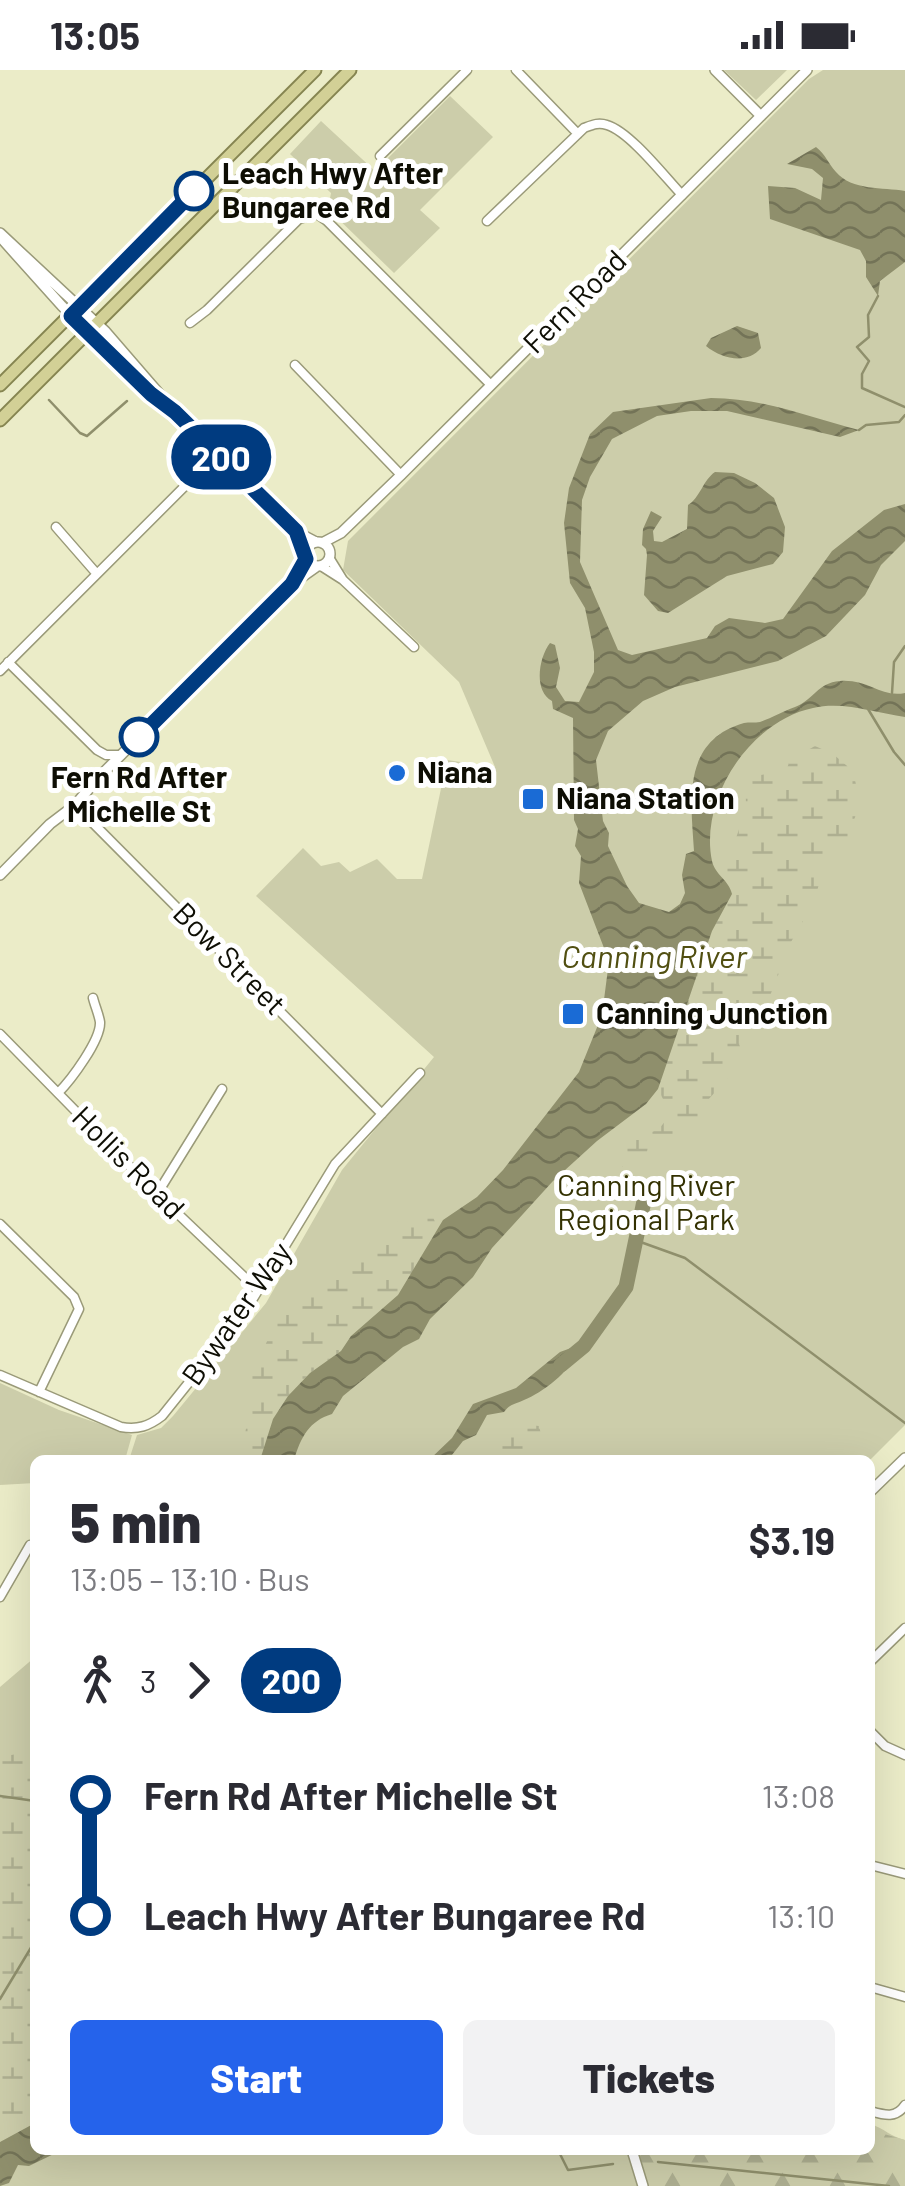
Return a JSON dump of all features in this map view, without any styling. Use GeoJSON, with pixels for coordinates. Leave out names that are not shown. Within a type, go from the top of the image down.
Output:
{"type":"FeatureCollection","features":[{"type":"Feature","properties":{"kind":"highway"},"geometry":{"type":"LineString","coordinates":[[0,385],[315,70]]}},
{"type":"Feature","properties":{"kind":"highway"},"geometry":{"type":"LineString","coordinates":[[0,420],[350,70]]}},
{"type":"Feature","properties":{"kind":"street"},"geometry":{"type":"LineString","coordinates":[[380,156],[467,70]]}},
{"type":"Feature","properties":{"kind":"street"},"geometry":{"type":"LineString","coordinates":[[516,70],[578,134]]}},
{"type":"Feature","properties":{"kind":"street"},"geometry":{"type":"LineString","coordinates":[[715,70],[761,116]]}},
{"type":"Feature","properties":{"kind":"street","name":"Fern Road"},"geometry":{"type":"LineString","coordinates":[[0,876],[50,824],[76,805],[292,584],[324,561],[341,533],[808,70]]}},
{"type":"Feature","properties":{"kind":"street"},"geometry":{"type":"LineString","coordinates":[[486,221],[578,134],[595,123],[620,132],[682,195]]}},
{"type":"Feature","properties":{"kind":"street"},"geometry":{"type":"LineString","coordinates":[[190,323],[299,219],[317,214],[491,385]]}},
{"type":"Feature","properties":{"kind":"street"},"geometry":{"type":"LineString","coordinates":[[0,235],[164,405],[296,531],[319,542],[324,561]]}},
{"type":"Feature","properties":{"kind":"street"},"geometry":{"type":"LineString","coordinates":[[295,365],[401,475]]}},
{"type":"Feature","properties":{"kind":"street"},"geometry":{"type":"LineString","coordinates":[[0,671],[217,454]]}},
{"type":"Feature","properties":{"kind":"street"},"geometry":{"type":"LineString","coordinates":[[56,527],[97,574]]}},
{"type":"Feature","properties":{"kind":"street"},"geometry":{"type":"LineString","coordinates":[[296,531],[306,555],[324,561],[414,647]]}},
{"type":"Feature","properties":{"kind":"street","name":"Fern Road"},"geometry":{"type":"LineString","coordinates":[[292,584],[306,555],[319,542],[341,533]]}},
{"type":"Feature","properties":{"kind":"street"},"geometry":{"type":"LineString","coordinates":[[8,662],[97,750],[106,755],[121,755]]}},
{"type":"Feature","properties":{"kind":"street","name":"Bow Street"},"geometry":{"type":"LineString","coordinates":[[76,805],[382,1114]]}},
{"type":"Feature","properties":{"kind":"street"},"geometry":{"type":"LineString","coordinates":[[58,1092],[72,1079],[98,1034],[100,1022],[93,998]]}},
{"type":"Feature","properties":{"kind":"street","name":"Hollis Road"},"geometry":{"type":"LineString","coordinates":[[0,1034],[258,1290]]}},
{"type":"Feature","properties":{"kind":"street","name":"Bywater Way"},"geometry":{"type":"LineString","coordinates":[[0,1375],[121,1427],[133,1429],[162,1416],[243,1315],[335,1164],[420,1074]]}},
{"type":"Feature","properties":{"kind":"street"},"geometry":{"type":"LineString","coordinates":[[157,1194],[222,1089]]}},
{"type":"Feature","properties":{"kind":"street"},"geometry":{"type":"LineString","coordinates":[[0,1224],[74,1296],[78,1309],[39,1392]]}},
{"type":"Feature","properties":{"kind":"street"},"geometry":{"type":"LineString","coordinates":[[875,1487],[905,1458]]}},
{"type":"Feature","properties":{"kind":"street"},"geometry":{"type":"LineString","coordinates":[[1,1593],[30,1544]]}},
{"type":"Feature","properties":{"kind":"street"},"geometry":{"type":"LineString","coordinates":[[875,1657],[905,1628]]}},
{"type":"Feature","properties":{"kind":"street"},"geometry":{"type":"LineString","coordinates":[[875,1737],[905,1755]]}},
{"type":"Feature","properties":{"kind":"street"},"geometry":{"type":"LineString","coordinates":[[875,1865],[905,1874]]}},
{"type":"Feature","properties":{"kind":"street"},"geometry":{"type":"LineString","coordinates":[[875,1988],[905,1997]]}},
{"type":"Feature","properties":{"kind":"street"},"geometry":{"type":"LineString","coordinates":[[875,2112],[897,2114],[905,2105]]}},
{"type":"Feature","properties":{"kind":"street"},"geometry":{"type":"LineString","coordinates":[[634,2155],[643,2186]]}},
{"type":"Feature","properties":{"kind":"green space"},"geometry":{"type":"Polygon","coordinates":[[[724,70],[787,70],[756,100],[724,70]]]}},
{"type":"Feature","properties":{"kind":"green space","name":"Canning River Regional Park"},"geometry":{"type":"Polygon","coordinates":[[[823,70],[905,70],[905,1425],[875,1455],[131,1455],[137,1435],[161,1428],[173,1416],[266,1303],[342,1170],[434,1057],[256,896],[303,848],[321,866],[339,862],[350,872],[377,859],[397,879],[422,879],[447,760],[495,767],[459,682],[343,570],[348,541],[809,79],[823,70]]]}},
{"type":"Feature","properties":{"kind":"green space"},"geometry":{"type":"Polygon","coordinates":[[[450,96],[493,137],[420,210],[440,228],[394,273],[328,209],[331,193],[290,154],[321,121],[375,171],[450,96]]]}},
{"type":"Feature","properties":{"kind":"green space"},"geometry":{"type":"Polygon","coordinates":[[[815,746],[833,754],[853,771],[860,803],[844,848],[824,866],[814,902],[791,942],[766,1006],[739,1044],[742,1052],[727,1079],[707,1101],[685,1140],[648,1149],[640,1169],[628,1174],[620,1163],[624,1149],[630,1140],[658,1129],[669,1111],[658,1089],[698,967],[731,887],[720,875],[743,817],[748,777],[786,771],[790,760],[815,746]]]}},
{"type":"Feature","properties":{"kind":"green space"},"geometry":{"type":"Polygon","coordinates":[[[423,1207],[431,1212],[437,1227],[398,1295],[288,1396],[273,1419],[262,1455],[248,1455],[245,1434],[251,1401],[242,1372],[255,1351],[264,1347],[277,1316],[362,1258],[413,1211],[423,1207]]]}},
{"type":"Feature","properties":{"kind":"green space"},"geometry":{"type":"Polygon","coordinates":[[[0,1383],[59,1410],[132,1435],[126,1455],[30,1455],[30,1483],[0,1485],[0,1383]]]}},
{"type":"Feature","properties":{"kind":"green space"},"geometry":{"type":"Polygon","coordinates":[[[508,1423],[539,1426],[542,1438],[528,1455],[487,1455],[494,1437],[508,1423]]]}},
{"type":"Feature","properties":{"kind":"green space"},"geometry":{"type":"Polygon","coordinates":[[[30,1661],[30,2155],[875,2155],[875,2126],[905,2140],[905,2186],[0,2186],[0,1687],[30,1661]]]}},
{"type":"Feature","properties":{"kind":"green space"},"geometry":{"type":"Polygon","coordinates":[[[30,1756],[30,2126],[0,2142],[0,1757],[30,1756]]]}},
{"type":"Feature","properties":{"kind":"green space"},"geometry":{"type":"Polygon","coordinates":[[[875,2131],[905,2140],[905,2186],[650,2186],[640,2155],[875,2155],[875,2131]]]}},
{"type":"Feature","properties":{"kind":"water"},"geometry":{"type":"Polygon","coordinates":[[[816,147],[836,172],[850,182],[905,191],[905,262],[880,281],[878,296],[866,277],[866,261],[860,250],[770,219],[768,186],[795,188],[821,200],[823,178],[812,169],[787,164],[816,147]]]}},
{"type":"Feature","properties":{"kind":"water"},"geometry":{"type":"Polygon","coordinates":[[[737,326],[758,333],[761,348],[749,357],[734,358],[706,346],[711,338],[737,326]]]}},
{"type":"Feature","properties":{"kind":"water","name":"Canning River"},"geometry":{"type":"Polygon","coordinates":[[[711,398],[731,399],[859,430],[840,437],[727,411],[691,411],[657,416],[612,439],[582,500],[580,562],[618,650],[632,655],[707,638],[715,626],[729,618],[765,623],[783,619],[832,551],[884,510],[905,504],[905,541],[881,565],[865,595],[826,636],[778,661],[675,687],[643,701],[608,731],[596,760],[603,821],[609,833],[608,846],[639,903],[669,912],[680,904],[685,893],[682,875],[686,854],[694,851],[694,775],[709,744],[724,732],[768,719],[840,681],[905,693],[905,717],[848,707],[813,708],[790,716],[750,746],[722,789],[710,837],[712,861],[732,894],[712,931],[658,1089],[646,1104],[553,1181],[492,1248],[473,1277],[430,1319],[419,1339],[403,1347],[343,1396],[332,1414],[312,1426],[303,1437],[296,1455],[262,1455],[273,1419],[288,1396],[398,1295],[443,1220],[477,1197],[503,1170],[579,1072],[602,1015],[609,961],[579,883],[573,718],[553,709],[552,701],[542,690],[540,674],[550,643],[555,645],[560,668],[556,687],[565,701],[579,702],[594,672],[585,608],[570,583],[564,523],[569,488],[590,434],[613,412],[711,398]]]}},
{"type":"Feature","properties":{"kind":"water"},"geometry":{"type":"Polygon","coordinates":[[[715,472],[734,473],[774,498],[785,527],[783,552],[773,564],[727,576],[668,613],[658,611],[644,595],[647,555],[642,545],[643,529],[651,511],[662,517],[653,531],[654,541],[662,542],[687,529],[688,505],[715,472]]]}},
{"type":"Feature","properties":{"kind":"water"},"geometry":{"type":"Polygon","coordinates":[[[571,1348],[577,1352],[547,1387],[504,1412],[487,1415],[476,1435],[463,1441],[452,1455],[434,1455],[452,1438],[473,1404],[516,1388],[560,1352],[571,1348]]]}},
{"type":"Feature","properties":{"kind":"water"},"geometry":{"type":"Polygon","coordinates":[[[30,2126],[30,2155],[52,2155],[29,2166],[18,2165],[9,2183],[0,2186],[0,2142],[30,2126]]]}},
{"type":"Feature","properties":{"kind":"waterway"},"geometry":{"type":"LineString","coordinates":[[878,296],[868,315],[869,337],[857,347],[869,361],[862,374],[862,388],[905,407]]}},
{"type":"Feature","properties":{"kind":"waterway"},"geometry":{"type":"LineString","coordinates":[[49,400],[87,436],[127,401]]}},
{"type":"Feature","properties":{"kind":"waterway"},"geometry":{"type":"LineString","coordinates":[[859,430],[866,425],[899,422],[905,415]]}},
{"type":"Feature","properties":{"kind":"waterway"},"geometry":{"type":"LineString","coordinates":[[892,693],[894,662],[905,646]]}},
{"type":"Feature","properties":{"kind":"waterway"},"geometry":{"type":"LineString","coordinates":[[868,709],[905,765]]}},
{"type":"Feature","properties":{"kind":"waterway"},"geometry":{"type":"LineString","coordinates":[[561,1365],[584,1346],[626,1287],[644,1201]]}},
{"type":"Feature","properties":{"kind":"waterway"},"geometry":{"type":"LineString","coordinates":[[635,1240],[685,1258],[905,1423]]}},
{"type":"Feature","properties":{"kind":"waterway"},"geometry":{"type":"LineString","coordinates":[[0,1796],[30,1800]]}},
{"type":"Feature","properties":{"kind":"waterway"},"geometry":{"type":"LineString","coordinates":[[0,1999],[30,1949]]}},
{"type":"Feature","properties":{"kind":"waterway"},"geometry":{"type":"LineString","coordinates":[[560,2155],[568,2170],[613,2164]]}},
{"type":"Feature","properties":{"kind":"waterway"},"geometry":{"type":"LineString","coordinates":[[658,2162],[889,2186]]}},
{"type":"Feature","properties":{"kind":"bus line","name":"200"},"geometry":{"type":"LineString","coordinates":[[139,737],[292,584],[306,559],[296,531],[71,316],[194,191]]}},
{"type":"Feature","properties":{"kind":"place","name":"Leach Hwy After Bungaree Rd"},"geometry":{"type":"Point","coordinates":[194,191]}},
{"type":"Feature","properties":{"kind":"place","name":"Fern Rd After Michelle St"},"geometry":{"type":"Point","coordinates":[139,737]}},
{"type":"Feature","properties":{"kind":"place","name":"Niana"},"geometry":{"type":"Point","coordinates":[397,773]}},
{"type":"Feature","properties":{"kind":"place","name":"Niana Station"},"geometry":{"type":"Point","coordinates":[533,799]}},
{"type":"Feature","properties":{"kind":"place","name":"Canning Junction"},"geometry":{"type":"Point","coordinates":[573,1014]}}]}
